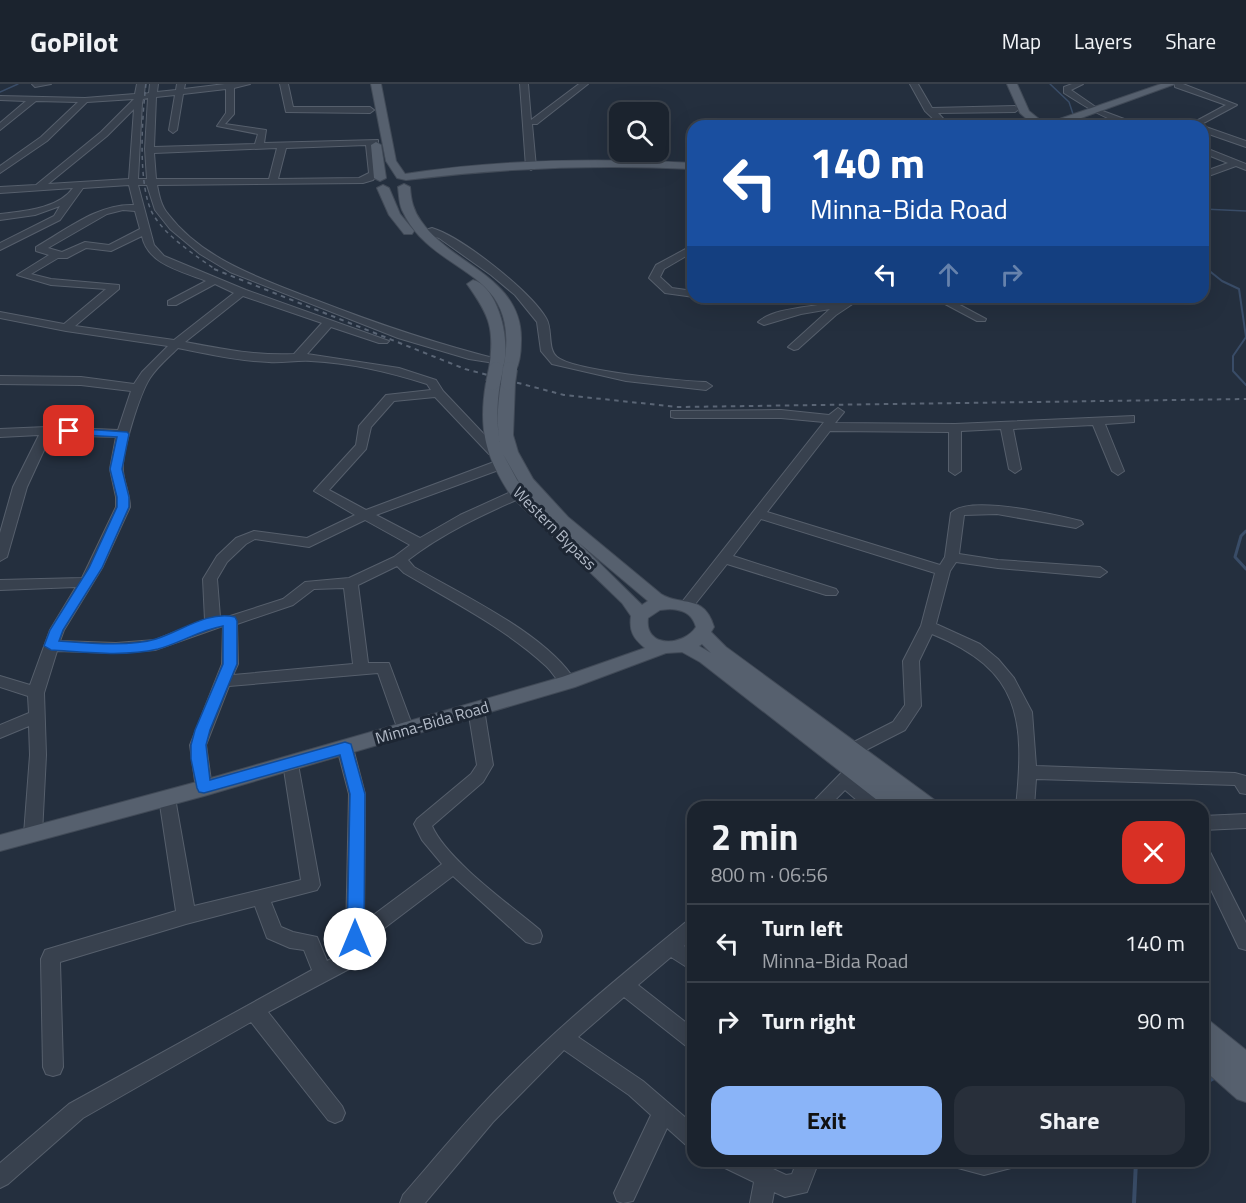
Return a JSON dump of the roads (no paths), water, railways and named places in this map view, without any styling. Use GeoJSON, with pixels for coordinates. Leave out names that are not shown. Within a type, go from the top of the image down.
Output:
{"type":"FeatureCollection","features":[{"type":"Feature","properties":{"kind":"main road","name":"Western Bypass"},"geometry":{"type":"LineString","coordinates":[[366,84],[372,142],[382,183],[395,215],[409,232],[464,276],[488,300],[499,323],[505,422],[509,450],[516,464],[533,490],[630,578],[663,603]]}},
{"type":"Feature","properties":{"kind":"main road","name":"Western Bypass"},"geometry":{"type":"LineString","coordinates":[[376,84],[391,162],[405,181],[404,199],[408,213],[424,232],[486,280],[500,296],[513,323],[488,418],[496,458],[518,494],[628,599],[640,615]]}},
{"type":"Feature","properties":{"kind":"main road"},"geometry":{"type":"LineString","coordinates":[[1004,84],[1015,109],[1025,120]]}},
{"type":"Feature","properties":{"kind":"main road"},"geometry":{"type":"LineString","coordinates":[[1012,84],[1025,113],[1034,120]]}},
{"type":"Feature","properties":{"kind":"main road"},"geometry":{"type":"LineString","coordinates":[[1076,120],[1176,84]]}},
{"type":"Feature","properties":{"kind":"main road"},"geometry":{"type":"LineString","coordinates":[[405,181],[534,162],[687,167]]}},
{"type":"Feature","properties":{"kind":"main road"},"geometry":{"type":"LineString","coordinates":[[382,183],[534,162],[638,163],[687,167]]}},
{"type":"Feature","properties":{"kind":"main road"},"geometry":{"type":"LineString","coordinates":[[703,634],[686,646],[655,645],[640,634],[638,628],[640,615],[663,603],[687,605],[701,615],[704,621],[703,634],[720,651],[920,801]]}},
{"type":"Feature","properties":{"kind":"main road"},"geometry":{"type":"LineString","coordinates":[[619,663],[640,634]]}},
{"type":"Feature","properties":{"kind":"main road"},"geometry":{"type":"LineString","coordinates":[[686,646],[705,658],[849,775],[890,801]]}},
{"type":"Feature","properties":{"kind":"main road","name":"Minna-Bida Road"},"geometry":{"type":"LineString","coordinates":[[0,843],[345,748],[568,682],[665,647]]}},
{"type":"Feature","properties":{"kind":"main road"},"geometry":{"type":"LineString","coordinates":[[1209,1042],[1246,1065]]}},
{"type":"Feature","properties":{"kind":"main road"},"geometry":{"type":"LineString","coordinates":[[1209,1044],[1246,1091]]}},
{"type":"Feature","properties":{"kind":"street"},"geometry":{"type":"LineString","coordinates":[[35,85],[47,84]]}},
{"type":"Feature","properties":{"kind":"street"},"geometry":{"type":"LineString","coordinates":[[141,84],[133,182],[149,246],[160,258],[169,264],[242,292],[382,341]]}},
{"type":"Feature","properties":{"kind":"street"},"geometry":{"type":"LineString","coordinates":[[39,187],[104,134],[125,111],[153,90],[246,84]]}},
{"type":"Feature","properties":{"kind":"street"},"geometry":{"type":"LineString","coordinates":[[284,84],[289,110],[370,110]]}},
{"type":"Feature","properties":{"kind":"street"},"geometry":{"type":"LineString","coordinates":[[524,84],[534,162]]}},
{"type":"Feature","properties":{"kind":"street"},"geometry":{"type":"LineString","coordinates":[[532,84],[534,162]]}},
{"type":"Feature","properties":{"kind":"street"},"geometry":{"type":"LineString","coordinates":[[534,122],[584,84]]}},
{"type":"Feature","properties":{"kind":"street"},"geometry":{"type":"LineString","coordinates":[[914,84],[930,111],[940,120]]}},
{"type":"Feature","properties":{"kind":"street"},"geometry":{"type":"LineString","coordinates":[[1079,84],[1067,89],[1067,92],[1099,111],[1122,120]]}},
{"type":"Feature","properties":{"kind":"street"},"geometry":{"type":"LineString","coordinates":[[1176,84],[1233,105],[1207,120]]}},
{"type":"Feature","properties":{"kind":"street"},"geometry":{"type":"LineString","coordinates":[[230,85],[230,114],[221,126],[263,132],[259,145]]}},
{"type":"Feature","properties":{"kind":"street"},"geometry":{"type":"LineString","coordinates":[[172,130],[181,88]]}},
{"type":"Feature","properties":{"kind":"street"},"geometry":{"type":"LineString","coordinates":[[153,90],[150,182],[160,210],[174,227],[233,270],[373,326],[468,356],[501,373]]}},
{"type":"Feature","properties":{"kind":"street"},"geometry":{"type":"LineString","coordinates":[[0,98],[139,100]]}},
{"type":"Feature","properties":{"kind":"street"},"geometry":{"type":"LineString","coordinates":[[0,127],[34,99]]}},
{"type":"Feature","properties":{"kind":"street"},"geometry":{"type":"LineString","coordinates":[[0,170],[48,135],[85,100]]}},
{"type":"Feature","properties":{"kind":"street"},"geometry":{"type":"LineString","coordinates":[[930,111],[1015,109]]}},
{"type":"Feature","properties":{"kind":"street"},"geometry":{"type":"LineString","coordinates":[[0,115],[15,116]]}},
{"type":"Feature","properties":{"kind":"street"},"geometry":{"type":"LineString","coordinates":[[1209,131],[1246,144]]}},
{"type":"Feature","properties":{"kind":"street"},"geometry":{"type":"LineString","coordinates":[[0,190],[133,182],[365,180],[374,173],[372,142],[151,150]]}},
{"type":"Feature","properties":{"kind":"street"},"geometry":{"type":"LineString","coordinates":[[273,182],[282,144]]}},
{"type":"Feature","properties":{"kind":"street"},"geometry":{"type":"LineString","coordinates":[[1209,152],[1246,167]]}},
{"type":"Feature","properties":{"kind":"street"},"geometry":{"type":"LineString","coordinates":[[1209,173],[1236,163]]}},
{"type":"Feature","properties":{"kind":"street"},"geometry":{"type":"LineString","coordinates":[[0,246],[57,218],[80,185]]}},
{"type":"Feature","properties":{"kind":"street"},"geometry":{"type":"LineString","coordinates":[[0,217],[35,212],[72,199]]}},
{"type":"Feature","properties":{"kind":"street"},"geometry":{"type":"LineString","coordinates":[[138,208],[123,207],[104,212],[40,250],[65,255],[85,245],[111,248],[144,231]]}},
{"type":"Feature","properties":{"kind":"street"},"geometry":{"type":"LineString","coordinates":[[424,232],[432,231],[443,236],[506,279],[543,320],[547,351],[556,362],[606,375],[706,386]]}},
{"type":"Feature","properties":{"kind":"street"},"geometry":{"type":"LineString","coordinates":[[19,238],[48,244]]}},
{"type":"Feature","properties":{"kind":"street"},"geometry":{"type":"LineString","coordinates":[[687,251],[660,267],[654,279],[669,291],[687,293]]}},
{"type":"Feature","properties":{"kind":"street"},"geometry":{"type":"LineString","coordinates":[[56,255],[22,276],[55,283],[115,287],[66,328]]}},
{"type":"Feature","properties":{"kind":"street"},"geometry":{"type":"LineString","coordinates":[[172,303],[215,280]]}},
{"type":"Feature","properties":{"kind":"street"},"geometry":{"type":"LineString","coordinates":[[33,834],[38,755],[36,693],[57,630],[87,582],[123,507],[123,497],[116,469],[123,434],[138,388],[146,374],[176,344],[242,292]]}},
{"type":"Feature","properties":{"kind":"street"},"geometry":{"type":"LineString","coordinates":[[764,322],[843,303]]}},
{"type":"Feature","properties":{"kind":"street"},"geometry":{"type":"LineString","coordinates":[[794,347],[819,326],[830,312],[843,303]]}},
{"type":"Feature","properties":{"kind":"street"},"geometry":{"type":"LineString","coordinates":[[949,303],[981,319]]}},
{"type":"Feature","properties":{"kind":"street"},"geometry":{"type":"LineString","coordinates":[[0,315],[240,356],[337,360],[399,371],[427,379],[496,458],[367,514],[309,543],[254,535],[248,537],[226,556],[212,573],[210,579],[213,623]]}},
{"type":"Feature","properties":{"kind":"street"},"geometry":{"type":"LineString","coordinates":[[298,357],[329,322]]}},
{"type":"Feature","properties":{"kind":"street"},"geometry":{"type":"LineString","coordinates":[[0,380],[81,381],[138,388]]}},
{"type":"Feature","properties":{"kind":"street"},"geometry":{"type":"LineString","coordinates":[[420,544],[321,491],[362,446],[365,426],[390,398],[438,393]]}},
{"type":"Feature","properties":{"kind":"street"},"geometry":{"type":"LineString","coordinates":[[675,414],[781,414],[955,428],[1130,419]]}},
{"type":"Feature","properties":{"kind":"street"},"geometry":{"type":"LineString","coordinates":[[687,605],[832,419]]}},
{"type":"Feature","properties":{"kind":"street"},"geometry":{"type":"LineString","coordinates":[[1098,421],[1118,471]]}},
{"type":"Feature","properties":{"kind":"street"},"geometry":{"type":"LineString","coordinates":[[1006,426],[1015,469]]}},
{"type":"Feature","properties":{"kind":"street"},"geometry":{"type":"LineString","coordinates":[[955,428],[955,471]]}},
{"type":"Feature","properties":{"kind":"street"},"geometry":{"type":"LineString","coordinates":[[0,433],[47,430],[123,434]]}},
{"type":"Feature","properties":{"kind":"street"},"geometry":{"type":"LineString","coordinates":[[0,557],[20,487],[47,430]]}},
{"type":"Feature","properties":{"kind":"street"},"geometry":{"type":"LineString","coordinates":[[51,646],[106,648],[156,645],[213,623],[230,621],[288,602],[310,585],[351,583],[399,560],[420,544],[465,518],[518,494]]}},
{"type":"Feature","properties":{"kind":"street"},"geometry":{"type":"LineString","coordinates":[[852,750],[899,726],[913,706],[911,661],[928,626],[943,571],[952,557],[958,513],[967,509],[986,509],[1076,524]]}},
{"type":"Feature","properties":{"kind":"street"},"geometry":{"type":"LineString","coordinates":[[758,514],[855,542],[943,571]]}},
{"type":"Feature","properties":{"kind":"street"},"geometry":{"type":"LineString","coordinates":[[952,557],[985,563],[1100,572]]}},
{"type":"Feature","properties":{"kind":"street"},"geometry":{"type":"LineString","coordinates":[[724,558],[831,592]]}},
{"type":"Feature","properties":{"kind":"street"},"geometry":{"type":"LineString","coordinates":[[399,560],[409,570],[498,623],[540,652],[561,670],[568,682]]}},
{"type":"Feature","properties":{"kind":"street"},"geometry":{"type":"LineString","coordinates":[[0,585],[87,582]]}},
{"type":"Feature","properties":{"kind":"street"},"geometry":{"type":"LineString","coordinates":[[351,583],[361,669]]}},
{"type":"Feature","properties":{"kind":"street"},"geometry":{"type":"LineString","coordinates":[[204,788],[198,745],[230,664],[230,621]]}},
{"type":"Feature","properties":{"kind":"street"},"geometry":{"type":"LineString","coordinates":[[928,626],[967,642],[982,653],[1002,674],[1017,696],[1024,712],[1028,772],[1026,801]]}},
{"type":"Feature","properties":{"kind":"street"},"geometry":{"type":"LineString","coordinates":[[224,681],[384,667],[406,730]]}},
{"type":"Feature","properties":{"kind":"street"},"geometry":{"type":"LineString","coordinates":[[0,681],[36,693]]}},
{"type":"Feature","properties":{"kind":"street"},"geometry":{"type":"LineString","coordinates":[[476,709],[486,765],[477,777],[423,824],[424,832],[454,865],[533,936]]}},
{"type":"Feature","properties":{"kind":"street"},"geometry":{"type":"LineString","coordinates":[[0,732],[37,716]]}},
{"type":"Feature","properties":{"kind":"street"},"geometry":{"type":"LineString","coordinates":[[345,748],[357,794],[355,939]]}},
{"type":"Feature","properties":{"kind":"street"},"geometry":{"type":"LineString","coordinates":[[52,1067],[50,959],[57,954],[186,916],[311,885],[291,763]]}},
{"type":"Feature","properties":{"kind":"street"},"geometry":{"type":"LineString","coordinates":[[1028,772],[1235,779],[1240,780],[1246,788]]}},
{"type":"Feature","properties":{"kind":"street"},"geometry":{"type":"LineString","coordinates":[[823,801],[849,775],[871,801]]}},
{"type":"Feature","properties":{"kind":"street"},"geometry":{"type":"LineString","coordinates":[[167,798],[186,916]]}},
{"type":"Feature","properties":{"kind":"street"},"geometry":{"type":"LineString","coordinates":[[1209,823],[1246,821]]}},
{"type":"Feature","properties":{"kind":"street"},"geometry":{"type":"LineString","coordinates":[[0,1177],[76,1111],[342,963],[355,939],[454,865]]}},
{"type":"Feature","properties":{"kind":"street"},"geometry":{"type":"LineString","coordinates":[[1209,867],[1246,942]]}},
{"type":"Feature","properties":{"kind":"street"},"geometry":{"type":"LineString","coordinates":[[261,898],[274,932],[290,940],[310,943],[323,973]]}},
{"type":"Feature","properties":{"kind":"street"},"geometry":{"type":"LineString","coordinates":[[411,1203],[486,1114],[564,1039],[687,932]]}},
{"type":"Feature","properties":{"kind":"street"},"geometry":{"type":"LineString","coordinates":[[670,946],[687,959]]}},
{"type":"Feature","properties":{"kind":"street"},"geometry":{"type":"LineString","coordinates":[[624,985],[687,1035]]}},
{"type":"Feature","properties":{"kind":"street"},"geometry":{"type":"LineString","coordinates":[[254,1010],[334,1113]]}},
{"type":"Feature","properties":{"kind":"street"},"geometry":{"type":"LineString","coordinates":[[564,1039],[636,1088],[687,1132]]}},
{"type":"Feature","properties":{"kind":"street"},"geometry":{"type":"LineString","coordinates":[[625,1193],[664,1111]]}},
{"type":"Feature","properties":{"kind":"street"},"geometry":{"type":"LineString","coordinates":[[745,1167],[785,1186],[799,1184],[806,1167]]}},
{"type":"Feature","properties":{"kind":"street"},"geometry":{"type":"LineString","coordinates":[[761,1203],[766,1177]]}},
{"type":"Feature","properties":{"kind":"waterway"},"geometry":{"type":"LineString","coordinates":[[0,92],[18,84]]}},
{"type":"Feature","properties":{"kind":"waterway"},"geometry":{"type":"LineString","coordinates":[[1050,84],[1069,102],[1075,120]]}},
{"type":"Feature","properties":{"kind":"waterway"},"geometry":{"type":"LineString","coordinates":[[1209,209],[1246,211]]}},
{"type":"Feature","properties":{"kind":"waterway"},"geometry":{"type":"LineString","coordinates":[[1209,271],[1222,281],[1239,289],[1246,337],[1233,356],[1233,371],[1246,385]]}},
{"type":"Feature","properties":{"kind":"waterway"},"geometry":{"type":"LineString","coordinates":[[1246,531],[1241,536],[1235,557],[1246,569]]}},
{"type":"Feature","properties":{"kind":"waterway"},"geometry":{"type":"LineString","coordinates":[[1209,1081],[1214,1078]]}},
{"type":"Feature","properties":{"kind":"waterway"},"geometry":{"type":"LineString","coordinates":[[1134,1203],[1136,1167]]}},
{"type":"Feature","properties":{"kind":"railway"},"geometry":{"type":"LineString","coordinates":[[146,84],[142,152],[145,188],[149,204],[154,216],[167,232],[182,246],[215,270]]}},
{"type":"Feature","properties":{"kind":"railway"},"geometry":{"type":"LineString","coordinates":[[215,270],[465,369],[564,395],[678,407],[1246,399]]}}]}
